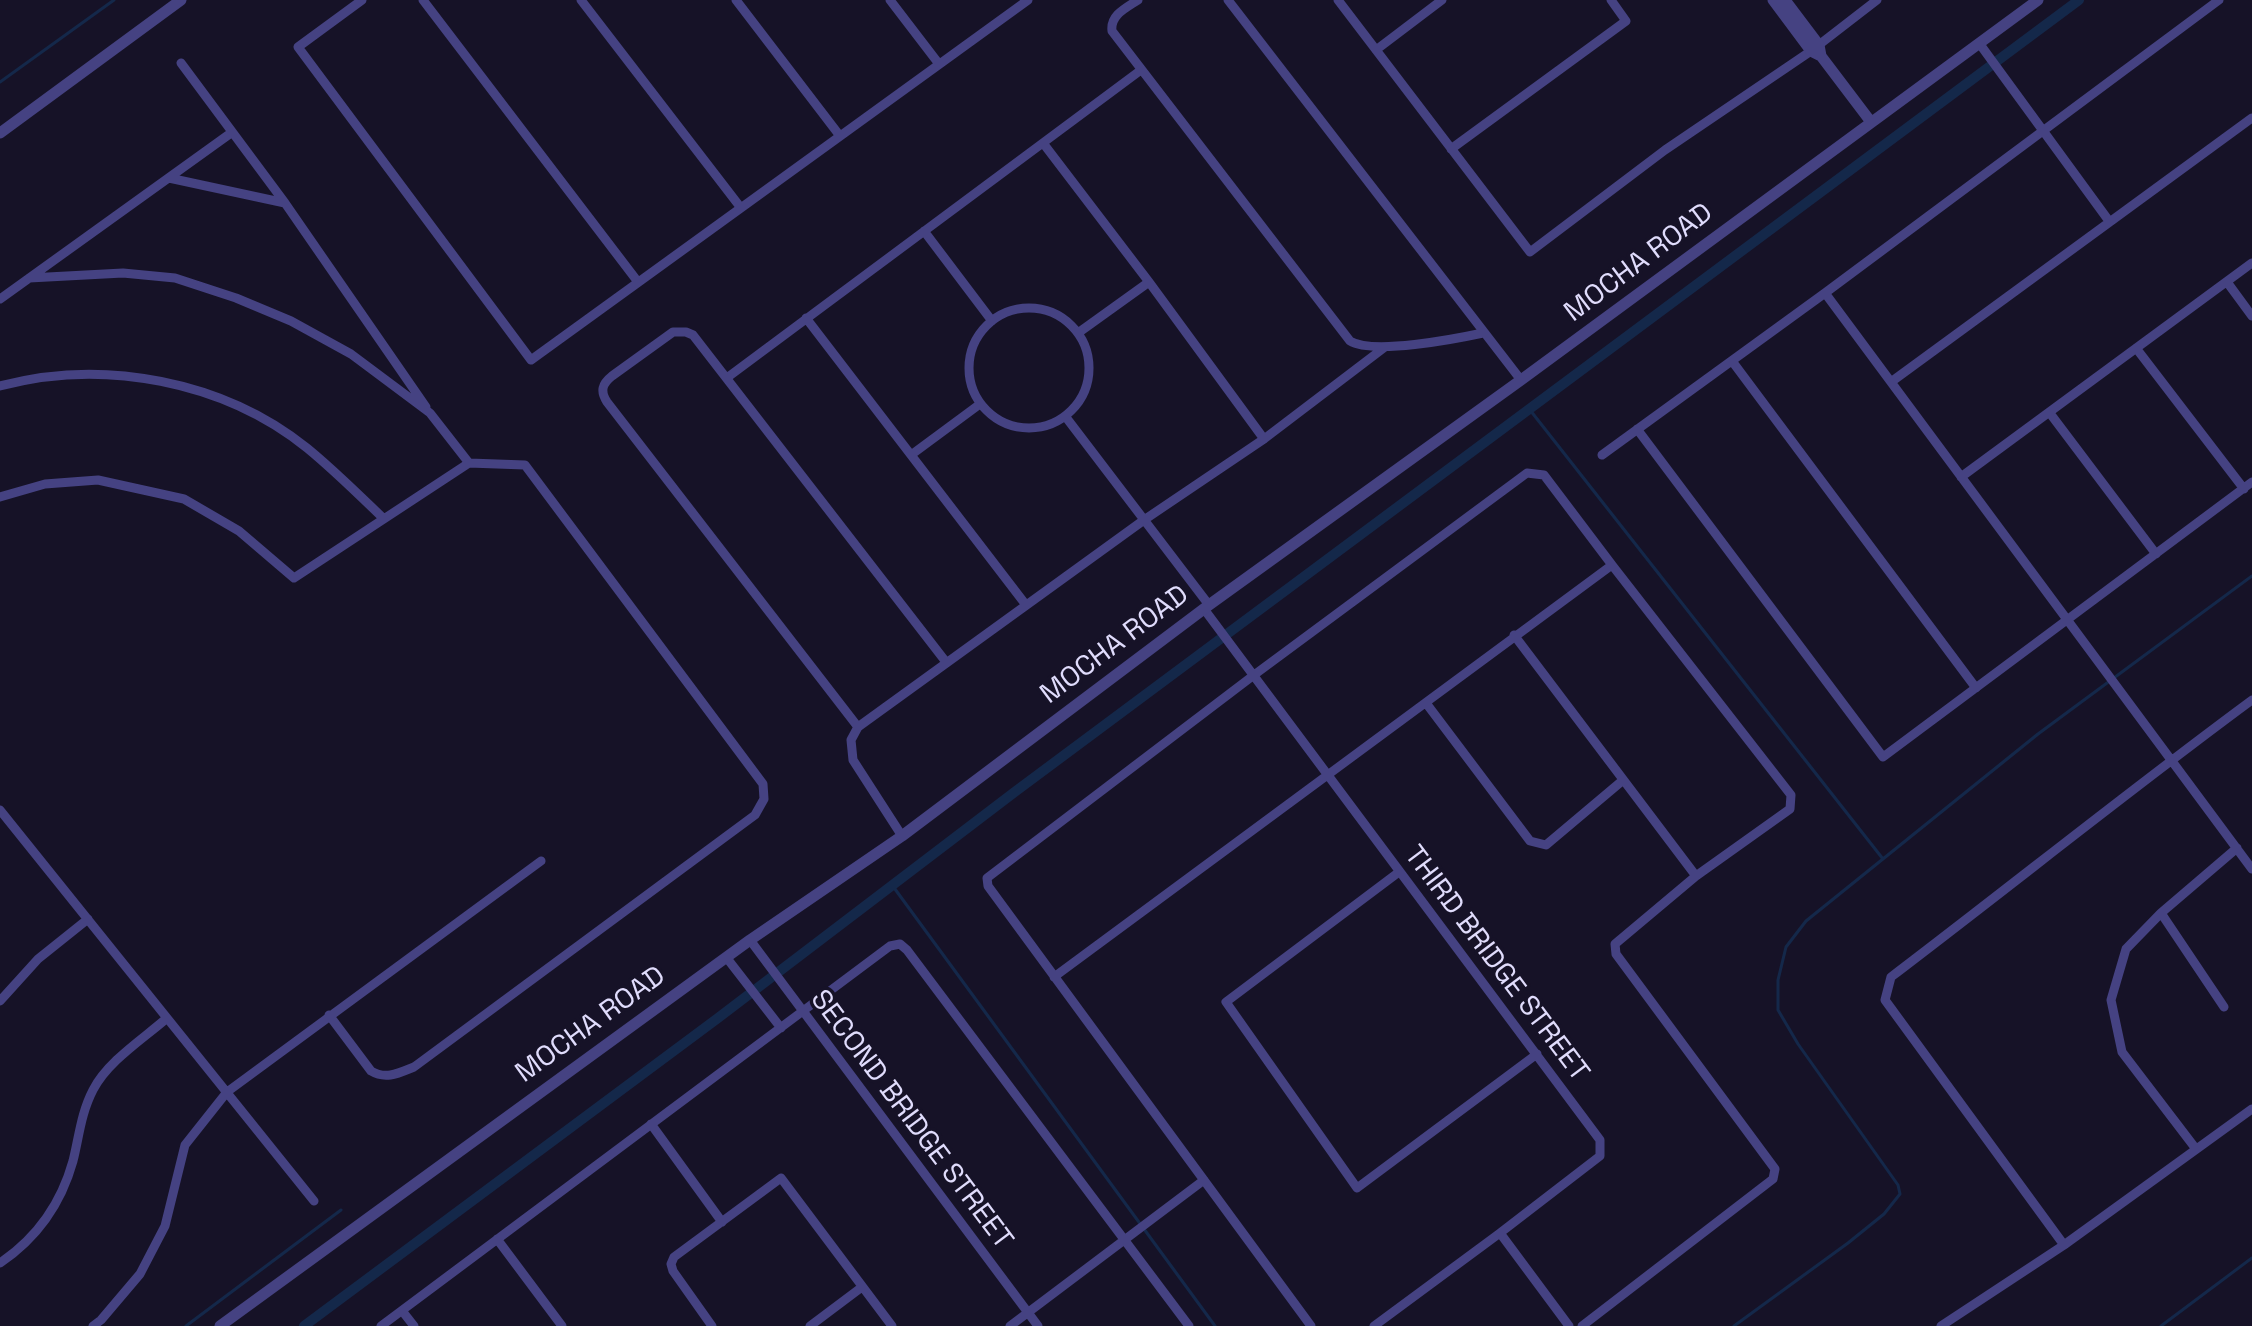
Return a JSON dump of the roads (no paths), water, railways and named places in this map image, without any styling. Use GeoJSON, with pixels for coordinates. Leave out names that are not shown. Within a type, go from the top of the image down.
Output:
{"type":"FeatureCollection","features":[{"type":"Feature","properties":{"kind":"street"},"geometry":{"type":"LineString","coordinates":[[0,123],[168,0]]}},
{"type":"Feature","properties":{"kind":"street"},"geometry":{"type":"LineString","coordinates":[[0,133],[181,0]]}},
{"type":"Feature","properties":{"kind":"street"},"geometry":{"type":"LineString","coordinates":[[362,0],[298,47],[531,360],[1028,0]]}},
{"type":"Feature","properties":{"kind":"street"},"geometry":{"type":"LineString","coordinates":[[423,0],[638,282]]}},
{"type":"Feature","properties":{"kind":"street"},"geometry":{"type":"LineString","coordinates":[[581,0],[741,208]]}},
{"type":"Feature","properties":{"kind":"street"},"geometry":{"type":"LineString","coordinates":[[736,0],[840,136]]}},
{"type":"Feature","properties":{"kind":"street"},"geometry":{"type":"LineString","coordinates":[[890,0],[939,64]]}},
{"type":"Feature","properties":{"kind":"street"},"geometry":{"type":"LineString","coordinates":[[1138,0],[1114,17],[1111,26],[1141,70],[1350,341],[1364,347],[1385,347],[1483,333]]}},
{"type":"Feature","properties":{"kind":"street"},"geometry":{"type":"LineString","coordinates":[[1228,0],[1521,380]]}},
{"type":"Feature","properties":{"kind":"street"},"geometry":{"type":"LineString","coordinates":[[1338,0],[1530,252],[1665,150],[1817,50],[1877,0]]}},
{"type":"Feature","properties":{"kind":"street"},"geometry":{"type":"LineString","coordinates":[[1376,50],[1442,0]]}},
{"type":"Feature","properties":{"kind":"street"},"geometry":{"type":"LineString","coordinates":[[1451,149],[1626,21],[1611,0]]}},
{"type":"Feature","properties":{"kind":"street"},"geometry":{"type":"LineString","coordinates":[[1773,0],[1817,50]]}},
{"type":"Feature","properties":{"kind":"street"},"geometry":{"type":"LineString","coordinates":[[1785,0],[1817,50],[1871,122]]}},
{"type":"Feature","properties":{"kind":"street","name":"MOCHA ROAD"},"geometry":{"type":"LineString","coordinates":[[220,1326],[726,957],[902,836],[1206,607],[1871,122],[1982,48],[2038,0]]}},
{"type":"Feature","properties":{"kind":"street"},"geometry":{"type":"LineString","coordinates":[[1602,455],[2219,0]]}},
{"type":"Feature","properties":{"kind":"street"},"geometry":{"type":"LineString","coordinates":[[1982,48],[2109,221]]}},
{"type":"Feature","properties":{"kind":"street"},"geometry":{"type":"LineString","coordinates":[[181,63],[285,203],[430,413],[469,463]]}},
{"type":"Feature","properties":{"kind":"street"},"geometry":{"type":"LineString","coordinates":[[728,377],[1141,70]]}},
{"type":"Feature","properties":{"kind":"street"},"geometry":{"type":"LineString","coordinates":[[1891,382],[2252,118]]}},
{"type":"Feature","properties":{"kind":"street"},"geometry":{"type":"LineString","coordinates":[[0,299],[231,133]]}},
{"type":"Feature","properties":{"kind":"street"},"geometry":{"type":"LineString","coordinates":[[1043,143],[1264,439]]}},
{"type":"Feature","properties":{"kind":"street"},"geometry":{"type":"LineString","coordinates":[[169,178],[285,203]]}},
{"type":"Feature","properties":{"kind":"street"},"geometry":{"type":"LineString","coordinates":[[924,231],[992,321]]}},
{"type":"Feature","properties":{"kind":"street"},"geometry":{"type":"LineString","coordinates":[[1961,477],[2252,263]]}},
{"type":"Feature","properties":{"kind":"street"},"geometry":{"type":"LineString","coordinates":[[29,278],[123,273],[175,278],[236,298],[291,321],[351,354],[430,413]]}},
{"type":"Feature","properties":{"kind":"street"},"geometry":{"type":"LineString","coordinates":[[1078,333],[1149,282]]}},
{"type":"Feature","properties":{"kind":"street"},"geometry":{"type":"LineString","coordinates":[[2227,282],[2252,316]]}},
{"type":"Feature","properties":{"kind":"street"},"geometry":{"type":"LineString","coordinates":[[1825,293],[2252,869]]}},
{"type":"Feature","properties":{"kind":"street"},"geometry":{"type":"LineString","coordinates":[[1038,309],[1064,320],[1078,333],[1086,350],[1088,377],[1078,403],[1065,416],[1048,425],[1020,428],[994,418],[980,404],[969,379],[969,360],[979,334],[992,321],[1009,311],[1038,309]]}},
{"type":"Feature","properties":{"kind":"street"},"geometry":{"type":"LineString","coordinates":[[806,318],[1026,605]]}},
{"type":"Feature","properties":{"kind":"street"},"geometry":{"type":"LineString","coordinates":[[858,727],[602,395],[604,382],[673,332],[693,335],[946,662]]}},
{"type":"Feature","properties":{"kind":"street"},"geometry":{"type":"LineString","coordinates":[[902,836],[853,760],[851,740],[858,727],[1144,520],[1264,439],[1385,347]]}},
{"type":"Feature","properties":{"kind":"street"},"geometry":{"type":"LineString","coordinates":[[1637,429],[1883,757],[2248,486],[2136,348]]}},
{"type":"Feature","properties":{"kind":"street"},"geometry":{"type":"LineString","coordinates":[[1732,361],[1976,688]]}},
{"type":"Feature","properties":{"kind":"street"},"geometry":{"type":"LineString","coordinates":[[0,386],[32,377],[93,373],[151,379],[209,395],[268,421],[306,448],[384,519]]}},
{"type":"Feature","properties":{"kind":"street"},"geometry":{"type":"LineString","coordinates":[[911,455],[980,404]]}},
{"type":"Feature","properties":{"kind":"street"},"geometry":{"type":"LineString","coordinates":[[2049,412],[2156,554]]}},
{"type":"Feature","properties":{"kind":"street","name":"THIRD BRIDGE STREET"},"geometry":{"type":"LineString","coordinates":[[1065,416],[1600,1140],[1600,1156],[1508,1227]]}},
{"type":"Feature","properties":{"kind":"street"},"geometry":{"type":"LineString","coordinates":[[0,497],[45,484],[98,480],[184,499],[239,531],[294,578],[469,463],[525,465],[763,784],[764,799],[755,815],[414,1067],[387,1077],[379,1076],[371,1071],[329,1015]]}},
{"type":"Feature","properties":{"kind":"street"},"geometry":{"type":"LineString","coordinates":[[1311,1326],[988,886],[987,878],[1527,473],[1544,475],[1791,795],[1790,809],[1696,876],[1615,944],[1616,954],[1775,1169],[1773,1179],[1582,1326]]}},
{"type":"Feature","properties":{"kind":"street"},"geometry":{"type":"LineString","coordinates":[[1054,977],[1612,565]]}},
{"type":"Feature","properties":{"kind":"street"},"geometry":{"type":"LineString","coordinates":[[1514,635],[1696,876]]}},
{"type":"Feature","properties":{"kind":"street"},"geometry":{"type":"LineString","coordinates":[[2064,1245],[1885,1000],[1891,977],[2252,700]]}},
{"type":"Feature","properties":{"kind":"street"},"geometry":{"type":"LineString","coordinates":[[1426,703],[1530,841],[1546,845],[1622,781]]}},
{"type":"Feature","properties":{"kind":"street"},"geometry":{"type":"LineString","coordinates":[[1,812],[314,1201]]}},
{"type":"Feature","properties":{"kind":"street"},"geometry":{"type":"LineString","coordinates":[[2196,1149],[2122,1052],[2111,1000],[2126,949],[2161,913],[2237,848]]}},
{"type":"Feature","properties":{"kind":"street"},"geometry":{"type":"LineString","coordinates":[[93,1326],[140,1274],[165,1226],[185,1145],[227,1092],[541,861]]}},
{"type":"Feature","properties":{"kind":"street"},"geometry":{"type":"LineString","coordinates":[[1399,872],[1226,1002],[1357,1188],[1537,1054]]}},
{"type":"Feature","properties":{"kind":"street"},"geometry":{"type":"LineString","coordinates":[[2161,913],[2224,1007]]}},
{"type":"Feature","properties":{"kind":"street"},"geometry":{"type":"LineString","coordinates":[[0,1001],[38,959],[88,919]]}},
{"type":"Feature","properties":{"kind":"street","name":"SECOND BRIDGE STREET"},"geometry":{"type":"LineString","coordinates":[[750,940],[1038,1326]]}},
{"type":"Feature","properties":{"kind":"street"},"geometry":{"type":"LineString","coordinates":[[381,1326],[890,946],[900,944],[1189,1326]]}},
{"type":"Feature","properties":{"kind":"street"},"geometry":{"type":"LineString","coordinates":[[726,957],[781,1028]]}},
{"type":"Feature","properties":{"kind":"street"},"geometry":{"type":"LineString","coordinates":[[0,1263],[18,1251],[41,1227],[62,1192],[80,1121],[94,1088],[115,1063],[167,1018]]}},
{"type":"Feature","properties":{"kind":"street"},"geometry":{"type":"LineString","coordinates":[[1941,1326],[2064,1245],[2252,1109]]}},
{"type":"Feature","properties":{"kind":"street"},"geometry":{"type":"LineString","coordinates":[[651,1124],[722,1222]]}},
{"type":"Feature","properties":{"kind":"street"},"geometry":{"type":"LineString","coordinates":[[712,1326],[673,1271],[671,1264],[674,1257],[781,1178],[892,1326]]}},
{"type":"Feature","properties":{"kind":"street"},"geometry":{"type":"LineString","coordinates":[[1010,1326],[1204,1180]]}},
{"type":"Feature","properties":{"kind":"street"},"geometry":{"type":"LineString","coordinates":[[1374,1326],[1508,1227],[1569,1326]]}},
{"type":"Feature","properties":{"kind":"street"},"geometry":{"type":"LineString","coordinates":[[497,1239],[562,1326]]}},
{"type":"Feature","properties":{"kind":"street"},"geometry":{"type":"LineString","coordinates":[[810,1326],[862,1287]]}},
{"type":"Feature","properties":{"kind":"street"},"geometry":{"type":"LineString","coordinates":[[403,1312],[414,1326]]}},
{"type":"Feature","properties":{"kind":"waterway"},"geometry":{"type":"LineString","coordinates":[[0,82],[114,0]]}},
{"type":"Feature","properties":{"kind":"waterway"},"geometry":{"type":"LineString","coordinates":[[304,1326],[718,1018],[1016,791],[2079,0]]}},
{"type":"Feature","properties":{"kind":"waterway"},"geometry":{"type":"LineString","coordinates":[[1530,410],[1883,859]]}},
{"type":"Feature","properties":{"kind":"waterway"},"geometry":{"type":"LineString","coordinates":[[1734,1326],[1848,1243],[1884,1214],[1900,1194],[1898,1185],[1798,1044],[1778,1010],[1778,980],[1786,947],[1806,921],[2038,734],[2252,576]]}},
{"type":"Feature","properties":{"kind":"waterway"},"geometry":{"type":"LineString","coordinates":[[892,885],[1215,1326]]}},
{"type":"Feature","properties":{"kind":"waterway"},"geometry":{"type":"LineString","coordinates":[[186,1326],[341,1210]]}},
{"type":"Feature","properties":{"kind":"waterway"},"geometry":{"type":"LineString","coordinates":[[2161,1326],[2252,1258]]}}]}
